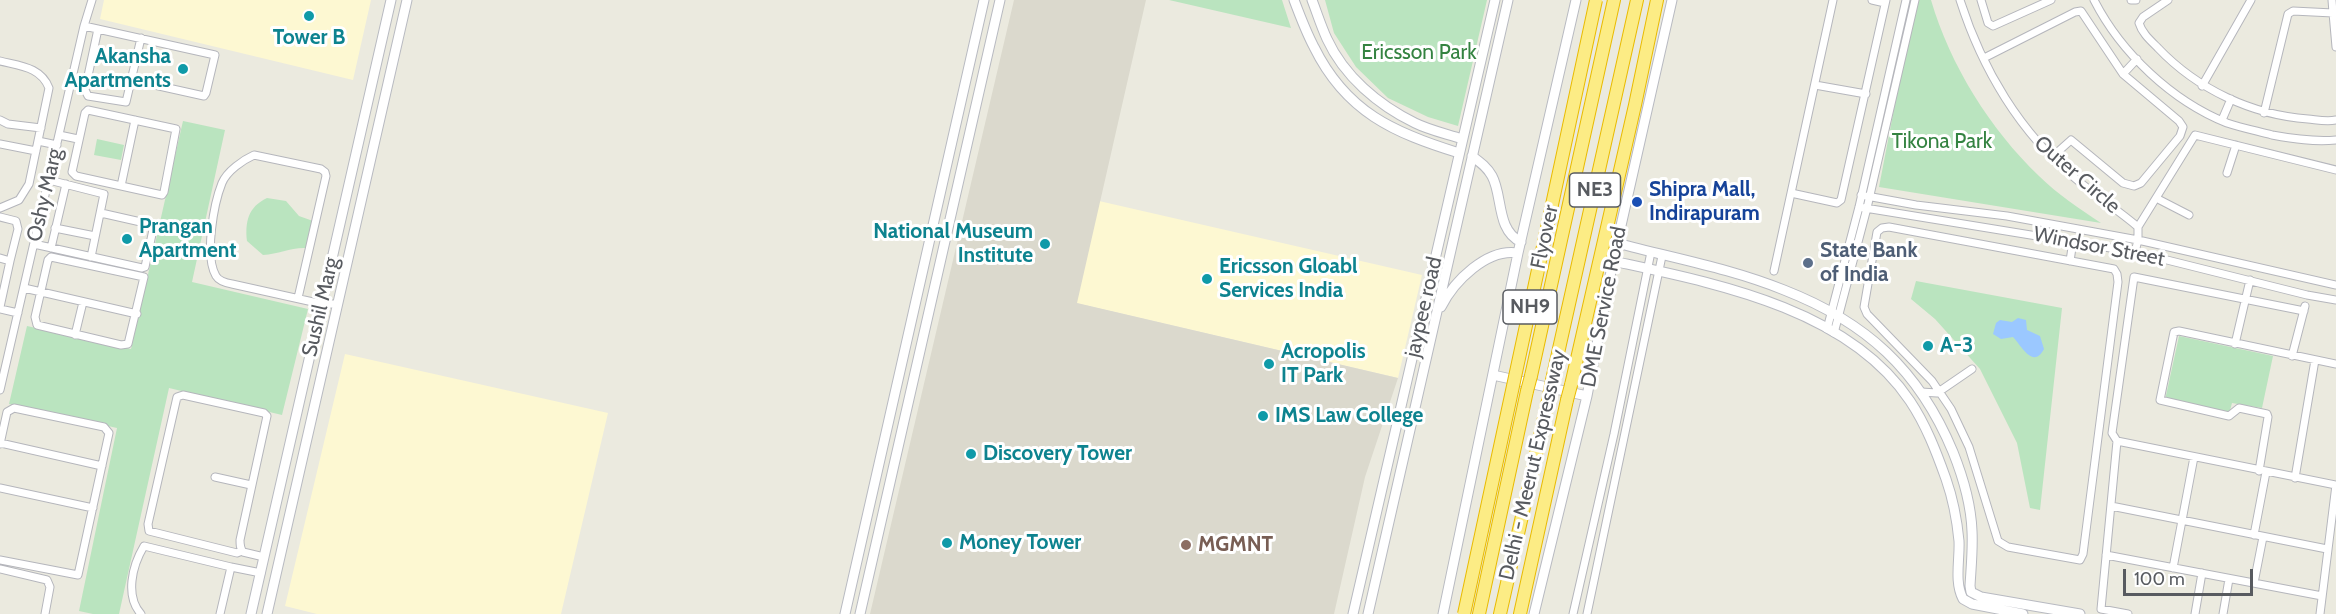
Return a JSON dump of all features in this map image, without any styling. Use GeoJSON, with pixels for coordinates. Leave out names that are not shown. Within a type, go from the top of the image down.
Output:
{"type":"FeatureCollection","features":[{"type":"Feature","properties":{"kind":"highway","name":"Flyover"},"geometry":{"type":"LineString","coordinates":[[1464,614],[1596,0]]}},
{"type":"Feature","properties":{"kind":"highway","name":"Delhi - Meerut Expressway"},"geometry":{"type":"LineString","coordinates":[[1479,614],[1614,0]]}},
{"type":"Feature","properties":{"kind":"highway","name":"Delhi - Meerut Expressway"},"geometry":{"type":"LineString","coordinates":[[1500,614],[1637,0]]}},
{"type":"Feature","properties":{"kind":"highway","name":"NH9"},"geometry":{"type":"LineString","coordinates":[[1520,614],[1657,0]]}},
{"type":"Feature","properties":{"kind":"street","name":"Oshy Marg"},"geometry":{"type":"LineString","coordinates":[[0,390],[84,26],[92,0]]}},
{"type":"Feature","properties":{"kind":"street","name":"Sushil Marg"},"geometry":{"type":"LineString","coordinates":[[251,614],[392,0]]}},
{"type":"Feature","properties":{"kind":"street","name":"Sushil Marg"},"geometry":{"type":"LineString","coordinates":[[267,614],[407,0]]}},
{"type":"Feature","properties":{"kind":"street"},"geometry":{"type":"LineString","coordinates":[[845,614],[984,0]]}},
{"type":"Feature","properties":{"kind":"street"},"geometry":{"type":"LineString","coordinates":[[860,614],[1000,0]]}},
{"type":"Feature","properties":{"kind":"street"},"geometry":{"type":"LineString","coordinates":[[1294,0],[1323,64],[1333,80],[1360,108],[1396,131],[1416,140],[1459,153]]}},
{"type":"Feature","properties":{"kind":"street"},"geometry":{"type":"LineString","coordinates":[[1312,0],[1327,40],[1345,67],[1366,92],[1390,110],[1416,124],[1462,139]]}},
{"type":"Feature","properties":{"kind":"street","name":"jaypee road"},"geometry":{"type":"LineString","coordinates":[[1353,614],[1494,0]]}},
{"type":"Feature","properties":{"kind":"street"},"geometry":{"type":"LineString","coordinates":[[1368,614],[1508,0]]}},
{"type":"Feature","properties":{"kind":"street"},"geometry":{"type":"LineString","coordinates":[[1443,614],[1518,253],[1576,0]]}},
{"type":"Feature","properties":{"kind":"street","name":"DME Service Road"},"geometry":{"type":"LineString","coordinates":[[1534,614],[1587,396],[1613,261],[1672,0]]}},
{"type":"Feature","properties":{"kind":"street"},"geometry":{"type":"LineString","coordinates":[[1774,271],[1833,0]]}},
{"type":"Feature","properties":{"kind":"street"},"geometry":{"type":"LineString","coordinates":[[1791,193],[1837,203],[1841,200],[1886,1],[1872,0]]}},
{"type":"Feature","properties":{"kind":"street"},"geometry":{"type":"LineString","coordinates":[[1863,207],[1861,195],[1906,0]]}},
{"type":"Feature","properties":{"kind":"street"},"geometry":{"type":"LineString","coordinates":[[1831,331],[1863,207],[1870,196],[1915,0]]}},
{"type":"Feature","properties":{"kind":"street","name":"Outer Circle"},"geometry":{"type":"LineString","coordinates":[[1960,0],[1984,58],[2013,111],[2031,136],[2052,157],[2075,178],[2138,226],[2135,252]]}},
{"type":"Feature","properties":{"kind":"street"},"geometry":{"type":"LineString","coordinates":[[1981,0],[1988,23],[1996,26],[2051,0]]}},
{"type":"Feature","properties":{"kind":"street"},"geometry":{"type":"LineString","coordinates":[[2094,0],[2117,35],[2137,59],[2176,94],[2222,120],[2245,128],[2310,141],[2336,140]]}},
{"type":"Feature","properties":{"kind":"street"},"geometry":{"type":"LineString","coordinates":[[2131,0],[2136,0]]}},
{"type":"Feature","properties":{"kind":"street"},"geometry":{"type":"LineString","coordinates":[[2168,0],[2143,17],[2139,23],[2141,30],[2172,63],[2202,86],[2264,113],[2302,119],[2336,120]]}},
{"type":"Feature","properties":{"kind":"street"},"geometry":{"type":"LineString","coordinates":[[2202,86],[2251,0]]}},
{"type":"Feature","properties":{"kind":"street"},"geometry":{"type":"LineString","coordinates":[[2332,0],[2336,47]]}},
{"type":"Feature","properties":{"kind":"street"},"geometry":{"type":"LineString","coordinates":[[1984,58],[2079,11],[2084,14],[2123,74],[2179,120],[2183,128],[2180,136],[2141,183],[2134,186],[2124,183],[2071,140],[2052,157]]}},
{"type":"Feature","properties":{"kind":"street"},"geometry":{"type":"LineString","coordinates":[[2264,113],[2288,14],[2294,11],[2333,13]]}},
{"type":"Feature","properties":{"kind":"street"},"geometry":{"type":"LineString","coordinates":[[84,26],[212,54],[215,58],[204,96],[132,80]]}},
{"type":"Feature","properties":{"kind":"street"},"geometry":{"type":"LineString","coordinates":[[98,29],[85,94],[126,102],[141,38]]}},
{"type":"Feature","properties":{"kind":"street"},"geometry":{"type":"LineString","coordinates":[[1893,57],[1902,59]]}},
{"type":"Feature","properties":{"kind":"street"},"geometry":{"type":"LineString","coordinates":[[2123,74],[2137,59]]}},
{"type":"Feature","properties":{"kind":"street"},"geometry":{"type":"LineString","coordinates":[[0,61],[35,70],[45,76],[49,88],[29,184],[19,200],[0,208]]}},
{"type":"Feature","properties":{"kind":"street"},"geometry":{"type":"LineString","coordinates":[[1815,85],[1866,94]]}},
{"type":"Feature","properties":{"kind":"street"},"geometry":{"type":"LineString","coordinates":[[2222,120],[2231,99]]}},
{"type":"Feature","properties":{"kind":"street"},"geometry":{"type":"LineString","coordinates":[[88,110],[135,120],[176,129],[169,172],[162,195],[76,176],[72,172],[78,140],[85,113],[88,110]]}},
{"type":"Feature","properties":{"kind":"street"},"geometry":{"type":"LineString","coordinates":[[0,120],[9,124],[41,128]]}},
{"type":"Feature","properties":{"kind":"street"},"geometry":{"type":"LineString","coordinates":[[121,186],[135,120]]}},
{"type":"Feature","properties":{"kind":"street"},"geometry":{"type":"LineString","coordinates":[[59,135],[78,140]]}},
{"type":"Feature","properties":{"kind":"street"},"geometry":{"type":"LineString","coordinates":[[2138,226],[2192,137],[2199,135],[2336,170]]}},
{"type":"Feature","properties":{"kind":"street"},"geometry":{"type":"LineString","coordinates":[[38,141],[57,145]]}},
{"type":"Feature","properties":{"kind":"street"},"geometry":{"type":"LineString","coordinates":[[0,144],[36,151]]}},
{"type":"Feature","properties":{"kind":"street"},"geometry":{"type":"LineString","coordinates":[[2227,173],[2236,145]]}},
{"type":"Feature","properties":{"kind":"street"},"geometry":{"type":"LineString","coordinates":[[298,298],[326,176],[321,170],[254,155],[229,172],[222,182],[209,239],[209,249],[216,276],[221,281],[232,284],[322,304],[338,304]]}},
{"type":"Feature","properties":{"kind":"street"},"geometry":{"type":"LineString","coordinates":[[1472,156],[1486,166],[1494,178],[1499,206],[1508,232],[1513,239],[1521,242]]}},
{"type":"Feature","properties":{"kind":"street"},"geometry":{"type":"LineString","coordinates":[[49,180],[104,194],[91,257]]}},
{"type":"Feature","properties":{"kind":"street"},"geometry":{"type":"LineString","coordinates":[[51,248],[66,184]]}},
{"type":"Feature","properties":{"kind":"street","name":"Windsor Street"},"geometry":{"type":"LineString","coordinates":[[1861,195],[1916,205],[2007,216],[2138,240],[2336,285]]}},
{"type":"Feature","properties":{"kind":"street"},"geometry":{"type":"LineString","coordinates":[[2156,198],[2189,215]]}},
{"type":"Feature","properties":{"kind":"street","name":"Windsor Street"},"geometry":{"type":"LineString","coordinates":[[1863,207],[2135,252],[2336,300]]}},
{"type":"Feature","properties":{"kind":"street"},"geometry":{"type":"LineString","coordinates":[[34,244],[145,267],[154,229],[151,224],[101,213]]}},
{"type":"Feature","properties":{"kind":"street"},"geometry":{"type":"LineString","coordinates":[[0,217],[16,221],[18,229],[0,308],[18,313]]}},
{"type":"Feature","properties":{"kind":"street"},"geometry":{"type":"LineString","coordinates":[[1889,227],[2070,261],[2114,269],[2118,282],[2085,542],[2080,560],[2008,547],[1998,541],[1969,447],[1940,391],[1871,319],[1863,307],[1877,232],[1882,228],[1889,227]]}},
{"type":"Feature","properties":{"kind":"street"},"geometry":{"type":"LineString","coordinates":[[55,228],[96,236]]}},
{"type":"Feature","properties":{"kind":"street"},"geometry":{"type":"LineString","coordinates":[[2070,261],[2073,241]]}},
{"type":"Feature","properties":{"kind":"street"},"geometry":{"type":"LineString","coordinates":[[1617,243],[1743,276],[1783,290],[1834,315],[1862,332],[1908,374],[1941,424],[1960,470],[1968,502],[1972,531],[1971,592],[1981,597],[2080,614]]}},
{"type":"Feature","properties":{"kind":"street"},"geometry":{"type":"LineString","coordinates":[[1434,321],[1448,292],[1478,266],[1497,254],[1507,251],[1518,253]]}},
{"type":"Feature","properties":{"kind":"street"},"geometry":{"type":"LineString","coordinates":[[1573,614],[1614,434],[1651,252]]}},
{"type":"Feature","properties":{"kind":"street"},"geometry":{"type":"LineString","coordinates":[[1587,614],[1662,256]]}},
{"type":"Feature","properties":{"kind":"street"},"geometry":{"type":"LineString","coordinates":[[52,257],[144,277],[137,314],[128,344],[121,345],[37,325],[35,317],[48,260],[52,257]]}},
{"type":"Feature","properties":{"kind":"street"},"geometry":{"type":"LineString","coordinates":[[0,258],[10,261]]}},
{"type":"Feature","properties":{"kind":"street"},"geometry":{"type":"LineString","coordinates":[[1613,261],[1762,298],[1831,331],[1858,349],[1890,377],[1909,399],[1929,434],[1953,499],[1959,543],[1959,585],[1963,599],[1972,604],[2023,614]]}},
{"type":"Feature","properties":{"kind":"street"},"geometry":{"type":"LineString","coordinates":[[2128,614],[2101,609],[2116,441],[2112,432],[2134,277],[2305,309],[2292,356]]}},
{"type":"Feature","properties":{"kind":"street"},"geometry":{"type":"LineString","coordinates":[[2235,344],[2250,280]]}},
{"type":"Feature","properties":{"kind":"street"},"geometry":{"type":"LineString","coordinates":[[24,288],[137,314]]}},
{"type":"Feature","properties":{"kind":"street"},"geometry":{"type":"LineString","coordinates":[[75,335],[84,302]]}},
{"type":"Feature","properties":{"kind":"street"},"geometry":{"type":"LineString","coordinates":[[2254,535],[2267,414],[2238,408],[2229,416],[2162,401],[2160,398],[2174,332],[2179,331],[2336,364]]}},
{"type":"Feature","properties":{"kind":"street"},"geometry":{"type":"LineString","coordinates":[[2295,478],[2315,360]]}},
{"type":"Feature","properties":{"kind":"street"},"geometry":{"type":"LineString","coordinates":[[1921,392],[1938,393],[1972,369]]}},
{"type":"Feature","properties":{"kind":"street"},"geometry":{"type":"LineString","coordinates":[[1493,375],[1587,396]]}},
{"type":"Feature","properties":{"kind":"street"},"geometry":{"type":"LineString","coordinates":[[242,551],[240,540],[250,485],[267,416],[264,413],[183,395],[177,397],[148,524],[150,531],[237,553],[242,551],[264,557]]}},
{"type":"Feature","properties":{"kind":"street"},"geometry":{"type":"LineString","coordinates":[[0,560],[78,575],[93,508],[109,434],[104,427],[14,408],[7,412],[0,443],[102,466]]}},
{"type":"Feature","properties":{"kind":"street"},"geometry":{"type":"LineString","coordinates":[[2116,441],[2336,485],[2320,614]]}},
{"type":"Feature","properties":{"kind":"street"},"geometry":{"type":"LineString","coordinates":[[2173,568],[2194,457]]}},
{"type":"Feature","properties":{"kind":"street"},"geometry":{"type":"LineString","coordinates":[[215,477],[250,485]]}},
{"type":"Feature","properties":{"kind":"street"},"geometry":{"type":"LineString","coordinates":[[0,488],[93,508]]}},
{"type":"Feature","properties":{"kind":"street"},"geometry":{"type":"LineString","coordinates":[[2111,506],[2327,549]]}},
{"type":"Feature","properties":{"kind":"street"},"geometry":{"type":"LineString","coordinates":[[1598,507],[1610,510]]}},
{"type":"Feature","properties":{"kind":"street"},"geometry":{"type":"LineString","coordinates":[[2254,583],[2263,537]]}},
{"type":"Feature","properties":{"kind":"street"},"geometry":{"type":"LineString","coordinates":[[141,614],[132,601],[132,581],[137,558],[144,546],[261,573]]}},
{"type":"Feature","properties":{"kind":"street"},"geometry":{"type":"LineString","coordinates":[[2106,555],[2322,596]]}},
{"type":"Feature","properties":{"kind":"street"},"geometry":{"type":"LineString","coordinates":[[220,614],[231,567]]}},
{"type":"Feature","properties":{"kind":"street"},"geometry":{"type":"LineString","coordinates":[[0,569],[47,580],[51,587],[45,614]]}},
{"type":"Feature","properties":{"kind":"street"},"geometry":{"type":"LineString","coordinates":[[2194,614],[2202,573]]}},
{"type":"Feature","properties":{"kind":"street"},"geometry":{"type":"LineString","coordinates":[[2223,614],[2229,579]]}},
{"type":"Feature","properties":{"kind":"shaded area"},"geometry":{"type":"Polygon","coordinates":[[[104,0],[371,0],[353,80],[100,19],[104,0]]]}},
{"type":"Feature","properties":{"kind":"shaded area"},"geometry":{"type":"Polygon","coordinates":[[[1014,0],[1146,0],[1077,303],[1398,378],[1365,477],[1334,614],[870,614],[1014,0]]]}},
{"type":"Feature","properties":{"kind":"shaded area"},"geometry":{"type":"Polygon","coordinates":[[[1099,201],[1422,275],[1398,378],[1076,303],[1099,201]]]}},
{"type":"Feature","properties":{"kind":"shaded area"},"geometry":{"type":"Polygon","coordinates":[[[345,354],[608,413],[561,614],[317,614],[285,606],[345,354]]]}},
{"type":"Feature","properties":{"kind":"green space"},"geometry":{"type":"Polygon","coordinates":[[[1169,0],[1282,0],[1291,28],[1169,0]]]}},
{"type":"Feature","properties":{"kind":"green space","name":"Ericsson Park"},"geometry":{"type":"Polygon","coordinates":[[[1325,0],[1487,0],[1458,126],[1428,117],[1388,98],[1356,67],[1334,33],[1325,0]]]}},
{"type":"Feature","properties":{"kind":"green space","name":"Tikona Park"},"geometry":{"type":"Polygon","coordinates":[[[1915,0],[1931,0],[1949,48],[1961,72],[1988,117],[2004,138],[2046,183],[2101,223],[1879,187],[1915,0]]]}},
{"type":"Feature","properties":{"kind":"green space"},"geometry":{"type":"Polygon","coordinates":[[[183,121],[225,130],[192,282],[308,309],[282,415],[169,388],[119,614],[93,614],[79,611],[117,428],[9,404],[27,326],[131,349],[183,121]]]}},
{"type":"Feature","properties":{"kind":"green space"},"geometry":{"type":"Polygon","coordinates":[[[97,139],[124,145],[121,160],[94,155],[97,139]]]}},
{"type":"Feature","properties":{"kind":"green space"},"geometry":{"type":"Polygon","coordinates":[[[267,198],[286,201],[299,216],[313,221],[307,248],[263,255],[247,241],[249,216],[256,206],[267,198]]]}},
{"type":"Feature","properties":{"kind":"green space"},"geometry":{"type":"Polygon","coordinates":[[[1916,281],[2062,308],[2040,510],[2030,508],[2017,443],[1980,369],[1935,319],[1911,299],[1916,281]]]}},
{"type":"Feature","properties":{"kind":"green space"},"geometry":{"type":"Polygon","coordinates":[[[2179,336],[2273,356],[2262,408],[2232,403],[2229,414],[2165,400],[2179,336]]]}},
{"type":"Feature","properties":{"kind":"water"},"geometry":{"type":"Polygon","coordinates":[[[2018,318],[2026,320],[2027,330],[2040,336],[2044,349],[2040,355],[2031,357],[2013,337],[2001,339],[1993,334],[1996,323],[2000,320],[2012,322],[2018,318]]]}},
{"type":"Feature","properties":{"kind":"place","name":"Tower B"},"geometry":{"type":"Point","coordinates":[309,16]}},
{"type":"Feature","properties":{"kind":"place","name":"Akansha Apartments"},"geometry":{"type":"Point","coordinates":[183,69]}},
{"type":"Feature","properties":{"kind":"place","name":"Shipra Mall, Indirapuram"},"geometry":{"type":"Point","coordinates":[1637,202]}},
{"type":"Feature","properties":{"kind":"place","name":"Prangan Apartment"},"geometry":{"type":"Point","coordinates":[127,239]}},
{"type":"Feature","properties":{"kind":"place","name":"National Museum Institute"},"geometry":{"type":"Point","coordinates":[1045,244]}},
{"type":"Feature","properties":{"kind":"place","name":"State Bank of India"},"geometry":{"type":"Point","coordinates":[1808,263]}},
{"type":"Feature","properties":{"kind":"place","name":"Ericsson Gloabl Services India"},"geometry":{"type":"Point","coordinates":[1207,279]}},
{"type":"Feature","properties":{"kind":"place","name":"A-3"},"geometry":{"type":"Point","coordinates":[1928,346]}},
{"type":"Feature","properties":{"kind":"place","name":"Acropolis IT Park"},"geometry":{"type":"Point","coordinates":[1269,364]}},
{"type":"Feature","properties":{"kind":"place","name":"IMS Law College"},"geometry":{"type":"Point","coordinates":[1263,416]}},
{"type":"Feature","properties":{"kind":"place","name":"Discovery Tower"},"geometry":{"type":"Point","coordinates":[971,454]}},
{"type":"Feature","properties":{"kind":"place","name":"Money Tower"},"geometry":{"type":"Point","coordinates":[947,543]}},
{"type":"Feature","properties":{"kind":"place","name":"MGMNT"},"geometry":{"type":"Point","coordinates":[1186,545]}}]}
